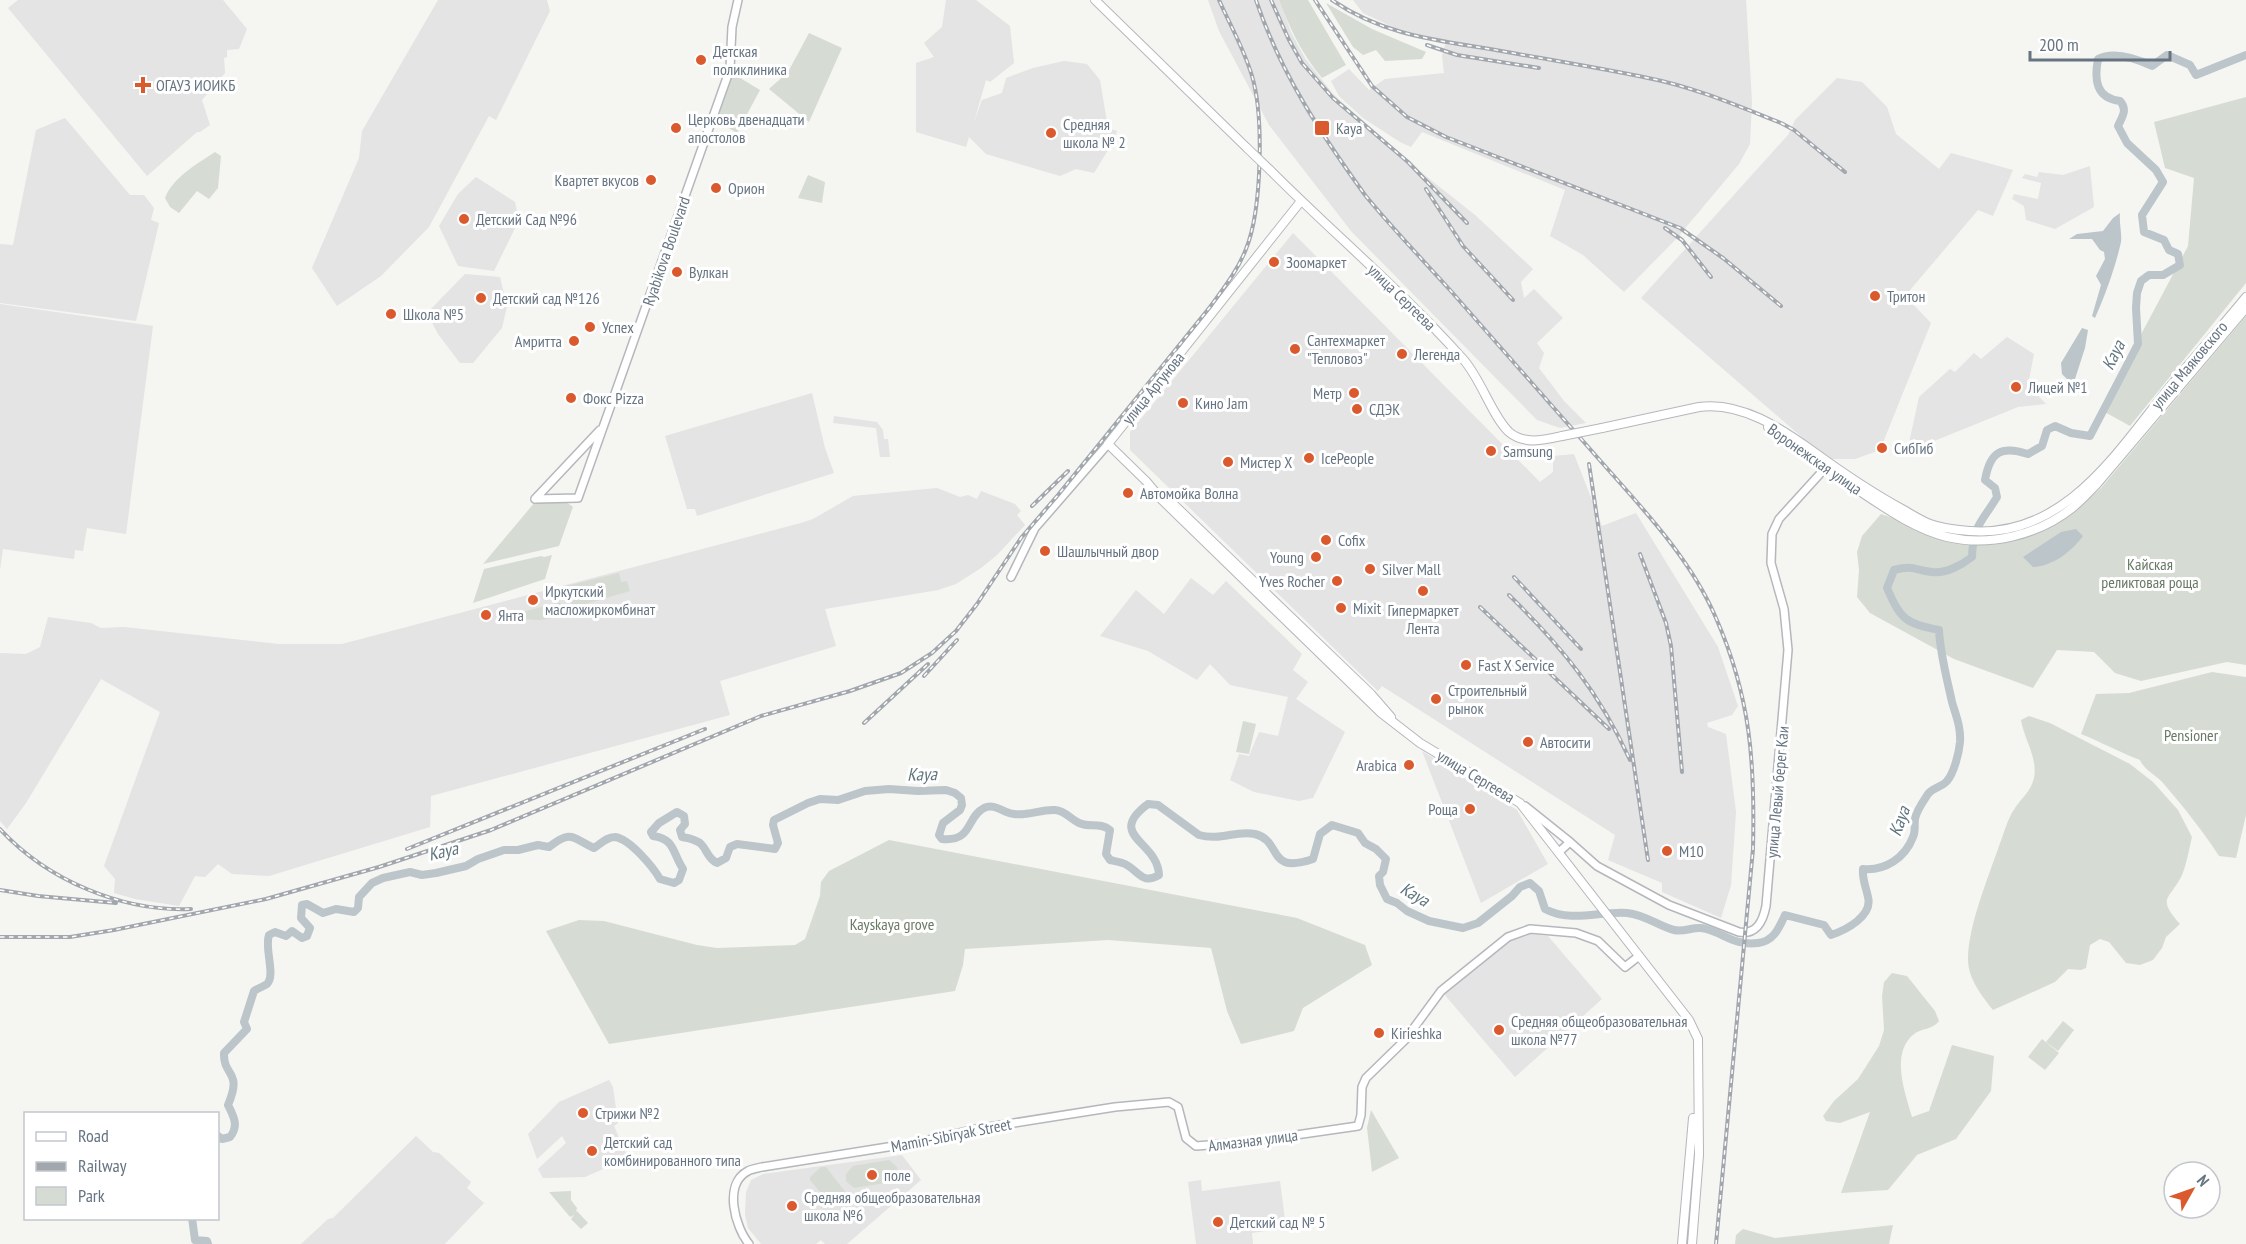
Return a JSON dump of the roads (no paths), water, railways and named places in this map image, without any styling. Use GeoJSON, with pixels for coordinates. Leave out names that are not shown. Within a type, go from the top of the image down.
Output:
{"type":"FeatureCollection","features":[{"type":"Feature","properties":{"kind":"main road","name":"улица Сергеева"},"geometry":{"type":"LineString","coordinates":[[1095,0],[1300,201],[1426,319],[1464,360],[1510,432],[1523,439],[1534,441],[1711,405],[1754,417]]}},
{"type":"Feature","properties":{"kind":"main road","name":"улица Аргунова"},"geometry":{"type":"LineString","coordinates":[[1108,444],[1300,201]]}},
{"type":"Feature","properties":{"kind":"main road","name":"улица Маяковского"},"geometry":{"type":"LineString","coordinates":[[1989,536],[2030,524],[2065,504],[2090,482],[2246,297]]}},
{"type":"Feature","properties":{"kind":"main road","name":"улица Маяковского"},"geometry":{"type":"LineString","coordinates":[[1989,536],[2024,534],[2050,522],[2072,508],[2096,485],[2246,308]]}},
{"type":"Feature","properties":{"kind":"main road","name":"Воронежская улица"},"geometry":{"type":"LineString","coordinates":[[1754,417],[1828,466],[1876,502],[1914,524],[1948,537],[1961,534],[1989,536]]}},
{"type":"Feature","properties":{"kind":"main road","name":"улица Сергеева"},"geometry":{"type":"LineString","coordinates":[[1108,444],[1162,500],[1382,714],[1393,720],[1420,743],[1520,803],[1694,1028],[1698,1039],[1697,1087]]}},
{"type":"Feature","properties":{"kind":"main road","name":"улица Сергеева"},"geometry":{"type":"LineString","coordinates":[[1146,481],[1179,508],[1280,605],[1381,704],[1393,720]]}},
{"type":"Feature","properties":{"kind":"main road"},"geometry":{"type":"LineString","coordinates":[[1682,1244],[1697,1087]]}},
{"type":"Feature","properties":{"kind":"main road"},"geometry":{"type":"LineString","coordinates":[[1692,1244],[1699,1155],[1697,1087]]}},
{"type":"Feature","properties":{"kind":"main road"},"geometry":{"type":"LineString","coordinates":[[1690,1152],[1693,1149],[1697,1150],[1699,1155]]}},
{"type":"Feature","properties":{"kind":"street","name":"Ryabikova Boulevard"},"geometry":{"type":"LineString","coordinates":[[602,428],[535,499],[578,498],[730,69],[732,27],[738,0]]}},
{"type":"Feature","properties":{"kind":"street","name":"улица Аргунова"},"geometry":{"type":"LineString","coordinates":[[1011,577],[1035,528],[1108,444]]}},
{"type":"Feature","properties":{"kind":"street","name":"улица Левый берег Каи"},"geometry":{"type":"LineString","coordinates":[[1570,842],[1597,866],[1669,904],[1739,932],[1748,934],[1757,929],[1767,906],[1788,650],[1784,609],[1771,563],[1772,534],[1779,519],[1828,466]]}},
{"type":"Feature","properties":{"kind":"street"},"geometry":{"type":"LineString","coordinates":[[1520,803],[1570,842],[1559,852]]}},
{"type":"Feature","properties":{"kind":"street","name":"Алмазная улица"},"geometry":{"type":"LineString","coordinates":[[748,1244],[742,1236],[734,1211],[737,1181],[747,1171],[762,1167],[919,1142],[964,1131],[1115,1107],[1169,1102],[1176,1104],[1186,1138],[1196,1146],[1246,1142],[1358,1126],[1361,1115],[1362,1087],[1366,1078],[1405,1040],[1441,991],[1508,937],[1530,929],[1576,933],[1598,941],[1625,967],[1639,956]]}},
{"type":"Feature","properties":{"kind":"waterway","name":"Kaya"},"geometry":{"type":"LineString","coordinates":[[219,1137],[222,1139],[230,1137],[235,1125],[228,1105],[234,1085],[226,1066],[224,1053],[247,1029],[244,1022],[254,991],[267,984],[269,980],[269,935],[275,932],[286,936],[292,931],[302,938],[307,936],[310,928],[301,918],[302,905],[307,904],[323,913],[336,909],[354,912],[358,908],[359,897],[372,883],[383,878],[410,872],[422,875],[436,873],[466,866],[504,850],[518,850],[538,845],[549,847],[568,837],[594,848],[609,838],[621,839],[640,854],[660,879],[674,883],[679,880],[683,869],[669,843],[653,836],[651,832],[659,823],[677,812],[684,816],[685,824],[680,830],[682,837],[699,842],[711,859],[717,863],[726,858],[730,847],[737,844],[775,849],[778,843],[773,825],[774,820],[820,799],[838,800],[865,791],[889,789],[946,790],[961,798],[962,805],[960,810],[943,823],[939,835],[942,839],[959,837],[978,812],[988,807],[1019,814],[1059,811],[1079,823],[1102,826],[1110,830],[1106,854],[1110,860],[1125,864],[1144,878],[1153,878],[1159,875],[1156,864],[1151,854],[1132,832],[1131,824],[1136,815],[1148,804],[1158,805],[1199,835],[1214,837],[1248,833],[1264,838],[1281,860],[1288,863],[1313,859],[1320,834],[1332,825],[1358,833],[1365,843],[1376,849],[1386,859],[1383,872],[1379,876],[1380,885],[1387,899],[1429,921],[1463,928],[1478,923],[1520,887],[1530,883],[1539,891],[1545,909],[1555,913],[1575,916],[1627,913],[1674,930],[1702,928],[1743,943],[1768,940],[1775,933],[1785,915],[1824,925],[1831,935],[1844,930],[1862,916],[1868,904],[1863,869],[1879,868],[1893,862],[1905,851],[1914,835],[1918,809],[1930,792],[1950,777],[1959,747],[1959,726],[1944,666],[1939,630],[1918,625],[1901,614],[1887,588],[1894,570],[1910,568],[1942,572],[1972,557],[1976,531],[1997,497],[1995,488],[1985,480],[1990,463],[1998,453],[2011,450],[2028,454],[2042,446],[2047,430],[2055,426],[2071,433],[2090,436],[2138,344],[2136,308],[2141,281],[2149,275],[2163,275],[2180,265],[2178,254],[2169,250],[2164,240],[2144,232],[2142,215],[2163,182],[2156,170],[2127,143],[2118,126],[2124,114],[2124,107],[2120,101],[2106,96],[2098,87],[2096,74],[2098,59],[2118,56],[2152,66],[2167,55],[2190,65],[2196,75],[2246,55]]}},
{"type":"Feature","properties":{"kind":"waterway","name":"Kaya"},"geometry":{"type":"LineString","coordinates":[[192,1220],[195,1240],[207,1241],[208,1244]]}},
{"type":"Feature","properties":{"kind":"railway"},"geometry":{"type":"LineString","coordinates":[[0,937],[70,937],[114,930],[266,899],[379,867],[491,830],[761,716],[850,691],[901,673],[932,653],[956,631],[1021,538],[1210,307],[1243,257],[1251,232],[1258,188],[1260,163],[1258,114],[1256,93],[1249,66],[1219,0]]}},
{"type":"Feature","properties":{"kind":"railway"},"geometry":{"type":"LineString","coordinates":[[1256,0],[1289,77],[1333,149],[1365,195],[1663,533],[1705,596],[1728,647],[1744,704],[1748,731],[1753,788],[1753,849],[1716,1244]]}},
{"type":"Feature","properties":{"kind":"railway"},"geometry":{"type":"LineString","coordinates":[[1271,0],[1302,63],[1333,98],[1408,162],[1467,223]]}},
{"type":"Feature","properties":{"kind":"railway"},"geometry":{"type":"LineString","coordinates":[[1315,0],[1372,86],[1407,117],[1446,137],[1680,228],[1723,258],[1781,306]]}},
{"type":"Feature","properties":{"kind":"railway"},"geometry":{"type":"LineString","coordinates":[[1332,0],[1376,23],[1422,37],[1632,75],[1699,92],[1794,130],[1845,172]]}},
{"type":"Feature","properties":{"kind":"railway"},"geometry":{"type":"LineString","coordinates":[[1427,45],[1457,55],[1539,68]]}},
{"type":"Feature","properties":{"kind":"railway"},"geometry":{"type":"LineString","coordinates":[[1426,189],[1463,246],[1513,300]]}},
{"type":"Feature","properties":{"kind":"railway"},"geometry":{"type":"LineString","coordinates":[[1665,228],[1682,240],[1711,277]]}},
{"type":"Feature","properties":{"kind":"railway"},"geometry":{"type":"LineString","coordinates":[[1589,464],[1648,860]]}},
{"type":"Feature","properties":{"kind":"railway"},"geometry":{"type":"LineString","coordinates":[[1032,506],[1068,471]]}},
{"type":"Feature","properties":{"kind":"railway"},"geometry":{"type":"LineString","coordinates":[[1640,554],[1666,623],[1671,646],[1682,772]]}},
{"type":"Feature","properties":{"kind":"railway"},"geometry":{"type":"LineString","coordinates":[[1514,577],[1581,649]]}},
{"type":"Feature","properties":{"kind":"railway"},"geometry":{"type":"LineString","coordinates":[[1509,595],[1546,633],[1578,672],[1605,713],[1630,760]]}},
{"type":"Feature","properties":{"kind":"railway"},"geometry":{"type":"LineString","coordinates":[[1480,607],[1609,729]]}},
{"type":"Feature","properties":{"kind":"railway"},"geometry":{"type":"LineString","coordinates":[[924,676],[957,640]]}},
{"type":"Feature","properties":{"kind":"railway"},"geometry":{"type":"LineString","coordinates":[[864,723],[928,664]]}},
{"type":"Feature","properties":{"kind":"railway"},"geometry":{"type":"LineString","coordinates":[[407,849],[705,729]]}},
{"type":"Feature","properties":{"kind":"railway"},"geometry":{"type":"LineString","coordinates":[[0,829],[40,863],[63,878],[87,889],[139,905],[165,909],[191,909]]}},
{"type":"Feature","properties":{"kind":"railway"},"geometry":{"type":"LineString","coordinates":[[0,890],[116,903]]}},
{"type":"Feature","properties":{"kind":"place","name":"Детская поликлиника"},"geometry":{"type":"Point","coordinates":[701,60]}},
{"type":"Feature","properties":{"kind":"place","name":"ОГАУЗ ИОИКБ"},"geometry":{"type":"Point","coordinates":[143,85]}},
{"type":"Feature","properties":{"kind":"place","name":"Церковь двенадцати апостолов"},"geometry":{"type":"Point","coordinates":[676,128]}},
{"type":"Feature","properties":{"kind":"place","name":"Kaya"},"geometry":{"type":"Point","coordinates":[1322,128]}},
{"type":"Feature","properties":{"kind":"place","name":"Средняя школа № 2"},"geometry":{"type":"Point","coordinates":[1051,133]}},
{"type":"Feature","properties":{"kind":"place","name":"Квартет вкусов"},"geometry":{"type":"Point","coordinates":[651,180]}},
{"type":"Feature","properties":{"kind":"place","name":"Орион"},"geometry":{"type":"Point","coordinates":[716,188]}},
{"type":"Feature","properties":{"kind":"place","name":"Детский Сад №96"},"geometry":{"type":"Point","coordinates":[464,219]}},
{"type":"Feature","properties":{"kind":"place","name":"Зоомаркет"},"geometry":{"type":"Point","coordinates":[1274,262]}},
{"type":"Feature","properties":{"kind":"place","name":"Вулкан"},"geometry":{"type":"Point","coordinates":[677,272]}},
{"type":"Feature","properties":{"kind":"place","name":"Тритон"},"geometry":{"type":"Point","coordinates":[1875,296]}},
{"type":"Feature","properties":{"kind":"place","name":"Детский сад №126"},"geometry":{"type":"Point","coordinates":[481,298]}},
{"type":"Feature","properties":{"kind":"place","name":"Школа №5"},"geometry":{"type":"Point","coordinates":[391,314]}},
{"type":"Feature","properties":{"kind":"place","name":"Успех"},"geometry":{"type":"Point","coordinates":[590,327]}},
{"type":"Feature","properties":{"kind":"place","name":"Амритта"},"geometry":{"type":"Point","coordinates":[574,341]}},
{"type":"Feature","properties":{"kind":"place","name":"Сантехмаркет \"Тепловоз\""},"geometry":{"type":"Point","coordinates":[1295,349]}},
{"type":"Feature","properties":{"kind":"place","name":"Легенда"},"geometry":{"type":"Point","coordinates":[1402,354]}},
{"type":"Feature","properties":{"kind":"place","name":"Лицей №1"},"geometry":{"type":"Point","coordinates":[2016,387]}},
{"type":"Feature","properties":{"kind":"place","name":"Метр"},"geometry":{"type":"Point","coordinates":[1354,393]}},
{"type":"Feature","properties":{"kind":"place","name":"Фокс Pizza"},"geometry":{"type":"Point","coordinates":[571,398]}},
{"type":"Feature","properties":{"kind":"place","name":"Кино Jam"},"geometry":{"type":"Point","coordinates":[1183,403]}},
{"type":"Feature","properties":{"kind":"place","name":"СДЭК"},"geometry":{"type":"Point","coordinates":[1357,409]}},
{"type":"Feature","properties":{"kind":"place","name":"СибГиб"},"geometry":{"type":"Point","coordinates":[1882,448]}},
{"type":"Feature","properties":{"kind":"place","name":"Samsung"},"geometry":{"type":"Point","coordinates":[1491,451]}},
{"type":"Feature","properties":{"kind":"place","name":"IcePeople"},"geometry":{"type":"Point","coordinates":[1309,458]}},
{"type":"Feature","properties":{"kind":"place","name":"Мистер Х"},"geometry":{"type":"Point","coordinates":[1228,462]}},
{"type":"Feature","properties":{"kind":"place","name":"Автомойка Волна"},"geometry":{"type":"Point","coordinates":[1128,493]}},
{"type":"Feature","properties":{"kind":"place","name":"Cofix"},"geometry":{"type":"Point","coordinates":[1326,540]}},
{"type":"Feature","properties":{"kind":"place","name":"Шашлычный двор"},"geometry":{"type":"Point","coordinates":[1045,551]}},
{"type":"Feature","properties":{"kind":"place","name":"Young"},"geometry":{"type":"Point","coordinates":[1316,557]}},
{"type":"Feature","properties":{"kind":"place","name":"Silver Mаll"},"geometry":{"type":"Point","coordinates":[1370,569]}},
{"type":"Feature","properties":{"kind":"place","name":"Yves Rocher"},"geometry":{"type":"Point","coordinates":[1337,581]}},
{"type":"Feature","properties":{"kind":"place","name":"Гипермаркет Лента"},"geometry":{"type":"Point","coordinates":[1423,591]}},
{"type":"Feature","properties":{"kind":"place","name":"Иркутский масложиркомбинат"},"geometry":{"type":"Point","coordinates":[533,600]}},
{"type":"Feature","properties":{"kind":"place","name":"Mixit"},"geometry":{"type":"Point","coordinates":[1341,608]}},
{"type":"Feature","properties":{"kind":"place","name":"Янта"},"geometry":{"type":"Point","coordinates":[486,615]}},
{"type":"Feature","properties":{"kind":"place","name":"Fast X Service"},"geometry":{"type":"Point","coordinates":[1466,665]}},
{"type":"Feature","properties":{"kind":"place","name":"Строительный рынок"},"geometry":{"type":"Point","coordinates":[1436,699]}},
{"type":"Feature","properties":{"kind":"place","name":"Автосити"},"geometry":{"type":"Point","coordinates":[1528,742]}},
{"type":"Feature","properties":{"kind":"place","name":"Arabica"},"geometry":{"type":"Point","coordinates":[1409,765]}},
{"type":"Feature","properties":{"kind":"place","name":"Роща"},"geometry":{"type":"Point","coordinates":[1470,809]}},
{"type":"Feature","properties":{"kind":"place","name":"M10"},"geometry":{"type":"Point","coordinates":[1667,851]}},
{"type":"Feature","properties":{"kind":"place","name":"Средняя общеобразовательная школа №77"},"geometry":{"type":"Point","coordinates":[1499,1030]}},
{"type":"Feature","properties":{"kind":"place","name":"Kirieshka"},"geometry":{"type":"Point","coordinates":[1379,1033]}},
{"type":"Feature","properties":{"kind":"place","name":"Стрижи №2"},"geometry":{"type":"Point","coordinates":[583,1113]}},
{"type":"Feature","properties":{"kind":"place","name":"Детский сад комбинированного типа"},"geometry":{"type":"Point","coordinates":[592,1151]}},
{"type":"Feature","properties":{"kind":"place","name":"поле"},"geometry":{"type":"Point","coordinates":[872,1175]}},
{"type":"Feature","properties":{"kind":"place","name":"Средняя общеобразовательная школа №6"},"geometry":{"type":"Point","coordinates":[792,1206]}},
{"type":"Feature","properties":{"kind":"place","name":"Детский сад № 5"},"geometry":{"type":"Point","coordinates":[1218,1222]}},
{"type":"Feature","properties":{"kind":"park label","name":"Кайская реликтовая роща"},"geometry":{"type":"Point","coordinates":[2150,573]}},
{"type":"Feature","properties":{"kind":"park label","name":"Pensioner"},"geometry":{"type":"Point","coordinates":[2191,735]}},
{"type":"Feature","properties":{"kind":"park label","name":"Kayskaya grove"},"geometry":{"type":"Point","coordinates":[892,924]}}]}
